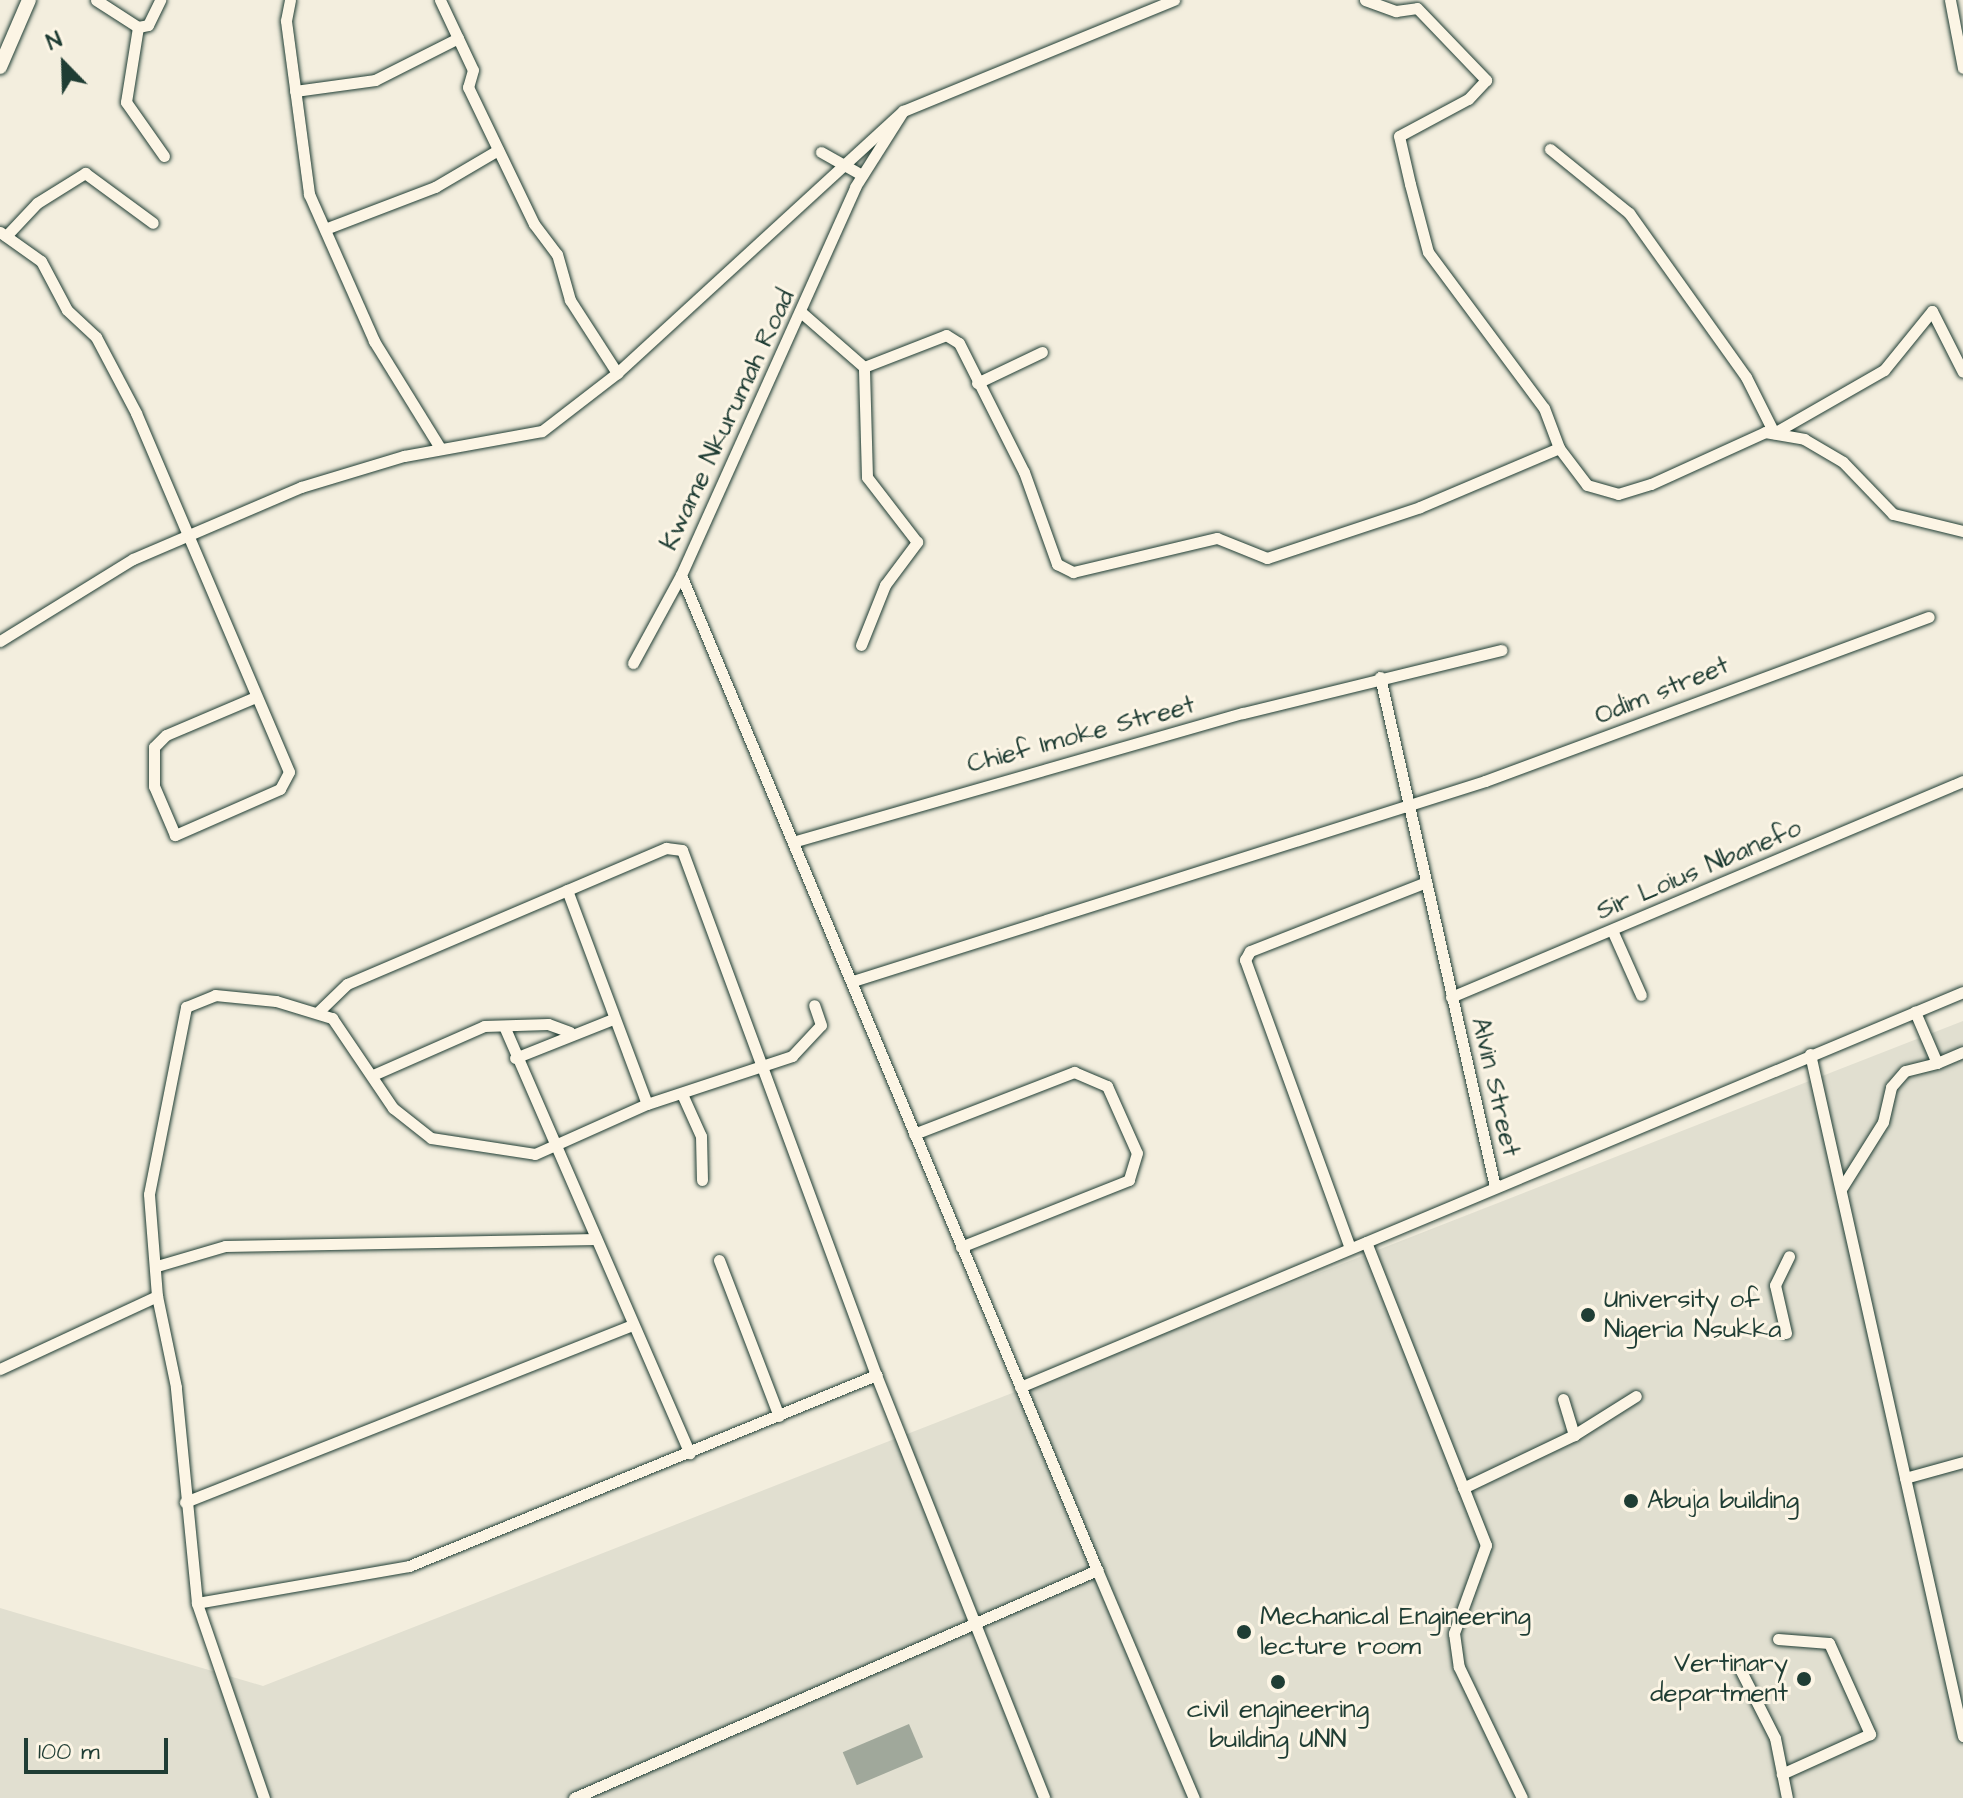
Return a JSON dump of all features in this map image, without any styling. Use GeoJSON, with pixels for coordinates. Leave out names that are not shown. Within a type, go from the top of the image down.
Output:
{"type":"FeatureCollection","features":[{"type":"Feature","properties":{"kind":"main road"},"geometry":{"type":"LineString","coordinates":[[0,67],[29,0]]}},
{"type":"Feature","properties":{"kind":"street"},"geometry":{"type":"LineString","coordinates":[[96,0],[138,27],[148,25],[160,0]]}},
{"type":"Feature","properties":{"kind":"street"},"geometry":{"type":"LineString","coordinates":[[290,0],[295,91],[309,194],[374,341],[440,448]]}},
{"type":"Feature","properties":{"kind":"street"},"geometry":{"type":"LineString","coordinates":[[440,0],[473,70],[468,87],[498,150],[557,254],[570,300],[617,373]]}},
{"type":"Feature","properties":{"kind":"street"},"geometry":{"type":"LineString","coordinates":[[0,641],[133,559],[301,487],[440,448],[542,431],[617,373],[903,111],[1174,0]]}},
{"type":"Feature","properties":{"kind":"street"},"geometry":{"type":"LineString","coordinates":[[1365,0],[1396,11],[1417,8],[1486,80],[1468,99],[1399,136],[1428,252],[1544,408],[1559,448],[1587,485],[1618,494],[1774,433],[1884,370],[1932,311],[1963,372]]}},
{"type":"Feature","properties":{"kind":"street"},"geometry":{"type":"LineString","coordinates":[[1950,0],[1963,68]]}},
{"type":"Feature","properties":{"kind":"street"},"geometry":{"type":"LineString","coordinates":[[138,27],[126,102],[164,156]]}},
{"type":"Feature","properties":{"kind":"street"},"geometry":{"type":"LineString","coordinates":[[295,91],[375,80],[458,38]]}},
{"type":"Feature","properties":{"kind":"street","name":"Kwame Nkurumah Road"},"geometry":{"type":"LineString","coordinates":[[903,111],[862,175],[681,575],[796,841],[914,1134],[1194,1798]]}},
{"type":"Feature","properties":{"kind":"street"},"geometry":{"type":"LineString","coordinates":[[1550,149],[1629,213],[1746,377],[1774,433]]}},
{"type":"Feature","properties":{"kind":"street"},"geometry":{"type":"LineString","coordinates":[[325,229],[435,187],[498,150]]}},
{"type":"Feature","properties":{"kind":"street"},"geometry":{"type":"LineString","coordinates":[[821,152],[846,163],[862,175]]}},
{"type":"Feature","properties":{"kind":"street"},"geometry":{"type":"LineString","coordinates":[[153,223],[85,173],[37,203],[3,234],[41,261],[67,310],[96,337],[136,413],[184,538],[289,780],[175,835],[154,786],[154,747],[166,735],[253,698]]}},
{"type":"Feature","properties":{"kind":"street"},"geometry":{"type":"LineString","coordinates":[[802,313],[864,367],[867,477],[917,542],[885,585],[861,645]]}},
{"type":"Feature","properties":{"kind":"street"},"geometry":{"type":"LineString","coordinates":[[864,367],[946,335],[959,343],[1024,472],[1057,564],[1073,572],[1217,538],[1267,558],[1420,507],[1559,448]]}},
{"type":"Feature","properties":{"kind":"street"},"geometry":{"type":"LineString","coordinates":[[977,383],[1042,352]]}},
{"type":"Feature","properties":{"kind":"street"},"geometry":{"type":"LineString","coordinates":[[1774,433],[1804,439],[1843,462],[1893,514],[1963,531]]}},
{"type":"Feature","properties":{"kind":"street"},"geometry":{"type":"LineString","coordinates":[[633,663],[681,575]]}},
{"type":"Feature","properties":{"kind":"street","name":"Odim street"},"geometry":{"type":"LineString","coordinates":[[853,981],[1410,806],[1929,617]]}},
{"type":"Feature","properties":{"kind":"street","name":"Chief Imoke Street"},"geometry":{"type":"LineString","coordinates":[[796,841],[1380,677],[1501,650]]}},
{"type":"Feature","properties":{"kind":"street","name":"Alvin Street"},"geometry":{"type":"LineString","coordinates":[[1380,677],[1495,1187]]}},
{"type":"Feature","properties":{"kind":"street","name":"Sir Loius Nbanefo"},"geometry":{"type":"LineString","coordinates":[[1451,997],[1963,781]]}},
{"type":"Feature","properties":{"kind":"street"},"geometry":{"type":"LineString","coordinates":[[317,1013],[347,984],[666,848],[682,850],[760,1071],[876,1375],[976,1620],[1044,1798]]}},
{"type":"Feature","properties":{"kind":"street"},"geometry":{"type":"LineString","coordinates":[[1350,1248],[1245,960],[1250,951],[1426,882]]}},
{"type":"Feature","properties":{"kind":"street"},"geometry":{"type":"LineString","coordinates":[[567,890],[647,1104]]}},
{"type":"Feature","properties":{"kind":"street"},"geometry":{"type":"LineString","coordinates":[[1612,930],[1641,995]]}},
{"type":"Feature","properties":{"kind":"street"},"geometry":{"type":"LineString","coordinates":[[1020,1387],[1963,992]]}},
{"type":"Feature","properties":{"kind":"street"},"geometry":{"type":"LineString","coordinates":[[264,1798],[197,1603],[176,1387],[157,1296],[149,1194],[186,1007],[215,995],[317,1013],[348,1034],[393,1108],[431,1138],[535,1154],[647,1104],[760,1071],[810,1042],[821,1025],[814,1005]]}},
{"type":"Feature","properties":{"kind":"street"},"geometry":{"type":"LineString","coordinates":[[1915,1012],[1937,1063]]}},
{"type":"Feature","properties":{"kind":"street"},"geometry":{"type":"LineString","coordinates":[[515,1058],[570,1032],[613,1019]]}},
{"type":"Feature","properties":{"kind":"street"},"geometry":{"type":"LineString","coordinates":[[373,1075],[484,1026],[548,1024],[570,1032]]}},
{"type":"Feature","properties":{"kind":"street"},"geometry":{"type":"LineString","coordinates":[[504,1026],[631,1325],[690,1453]]}},
{"type":"Feature","properties":{"kind":"street"},"geometry":{"type":"LineString","coordinates":[[1841,1189],[1883,1122],[1891,1087],[1905,1071],[1963,1052]]}},
{"type":"Feature","properties":{"kind":"street"},"geometry":{"type":"LineString","coordinates":[[1810,1054],[1963,1736]]}},
{"type":"Feature","properties":{"kind":"street"},"geometry":{"type":"LineString","coordinates":[[914,1134],[1074,1072],[1107,1086],[1137,1153],[1129,1180],[961,1247]]}},
{"type":"Feature","properties":{"kind":"street"},"geometry":{"type":"LineString","coordinates":[[682,1094],[701,1136],[702,1180]]}},
{"type":"Feature","properties":{"kind":"street"},"geometry":{"type":"LineString","coordinates":[[157,1266],[225,1246],[596,1239]]}},
{"type":"Feature","properties":{"kind":"street"},"geometry":{"type":"LineString","coordinates":[[1366,1242],[1486,1545],[1454,1633],[1459,1667],[1522,1798]]}},
{"type":"Feature","properties":{"kind":"street"},"geometry":{"type":"LineString","coordinates":[[1786,1333],[1775,1285],[1789,1256]]}},
{"type":"Feature","properties":{"kind":"street"},"geometry":{"type":"LineString","coordinates":[[719,1260],[779,1416]]}},
{"type":"Feature","properties":{"kind":"street"},"geometry":{"type":"LineString","coordinates":[[0,1369],[157,1296]]}},
{"type":"Feature","properties":{"kind":"street"},"geometry":{"type":"LineString","coordinates":[[185,1502],[631,1325]]}},
{"type":"Feature","properties":{"kind":"street"},"geometry":{"type":"LineString","coordinates":[[197,1603],[409,1566],[876,1375]]}},
{"type":"Feature","properties":{"kind":"street"},"geometry":{"type":"LineString","coordinates":[[1463,1488],[1574,1435],[1636,1396]]}},
{"type":"Feature","properties":{"kind":"street"},"geometry":{"type":"LineString","coordinates":[[1563,1399],[1574,1435]]}},
{"type":"Feature","properties":{"kind":"street"},"geometry":{"type":"LineString","coordinates":[[1905,1478],[1963,1462]]}},
{"type":"Feature","properties":{"kind":"street"},"geometry":{"type":"LineString","coordinates":[[574,1798],[976,1620],[1097,1570]]}},
{"type":"Feature","properties":{"kind":"street"},"geometry":{"type":"LineString","coordinates":[[1778,1639],[1829,1643],[1870,1734],[1782,1774]]}},
{"type":"Feature","properties":{"kind":"street"},"geometry":{"type":"LineString","coordinates":[[1741,1671],[1775,1738],[1785,1797]]}},
{"type":"Feature","properties":{"kind":"shaded area","name":"University of Nigeria Nsukka"},"geometry":{"type":"Polygon","coordinates":[[[1963,1021],[1963,1798],[0,1798],[0,1608],[263,1686],[1963,1021]]]}},
{"type":"Feature","properties":{"kind":"shaded area"},"geometry":{"type":"Polygon","coordinates":[[[909,1724],[923,1757],[857,1785],[843,1752],[909,1724]]]}},
{"type":"Feature","properties":{"kind":"place","name":"University of Nigeria Nsukka"},"geometry":{"type":"Point","coordinates":[1588,1315]}},
{"type":"Feature","properties":{"kind":"place","name":"Abuja building"},"geometry":{"type":"Point","coordinates":[1631,1501]}},
{"type":"Feature","properties":{"kind":"place","name":"Mechanical Engineering lecture room"},"geometry":{"type":"Point","coordinates":[1244,1632]}},
{"type":"Feature","properties":{"kind":"place","name":"Vertinary department"},"geometry":{"type":"Point","coordinates":[1804,1679]}},
{"type":"Feature","properties":{"kind":"place","name":"civil engineering building UNN"},"geometry":{"type":"Point","coordinates":[1278,1682]}}]}
